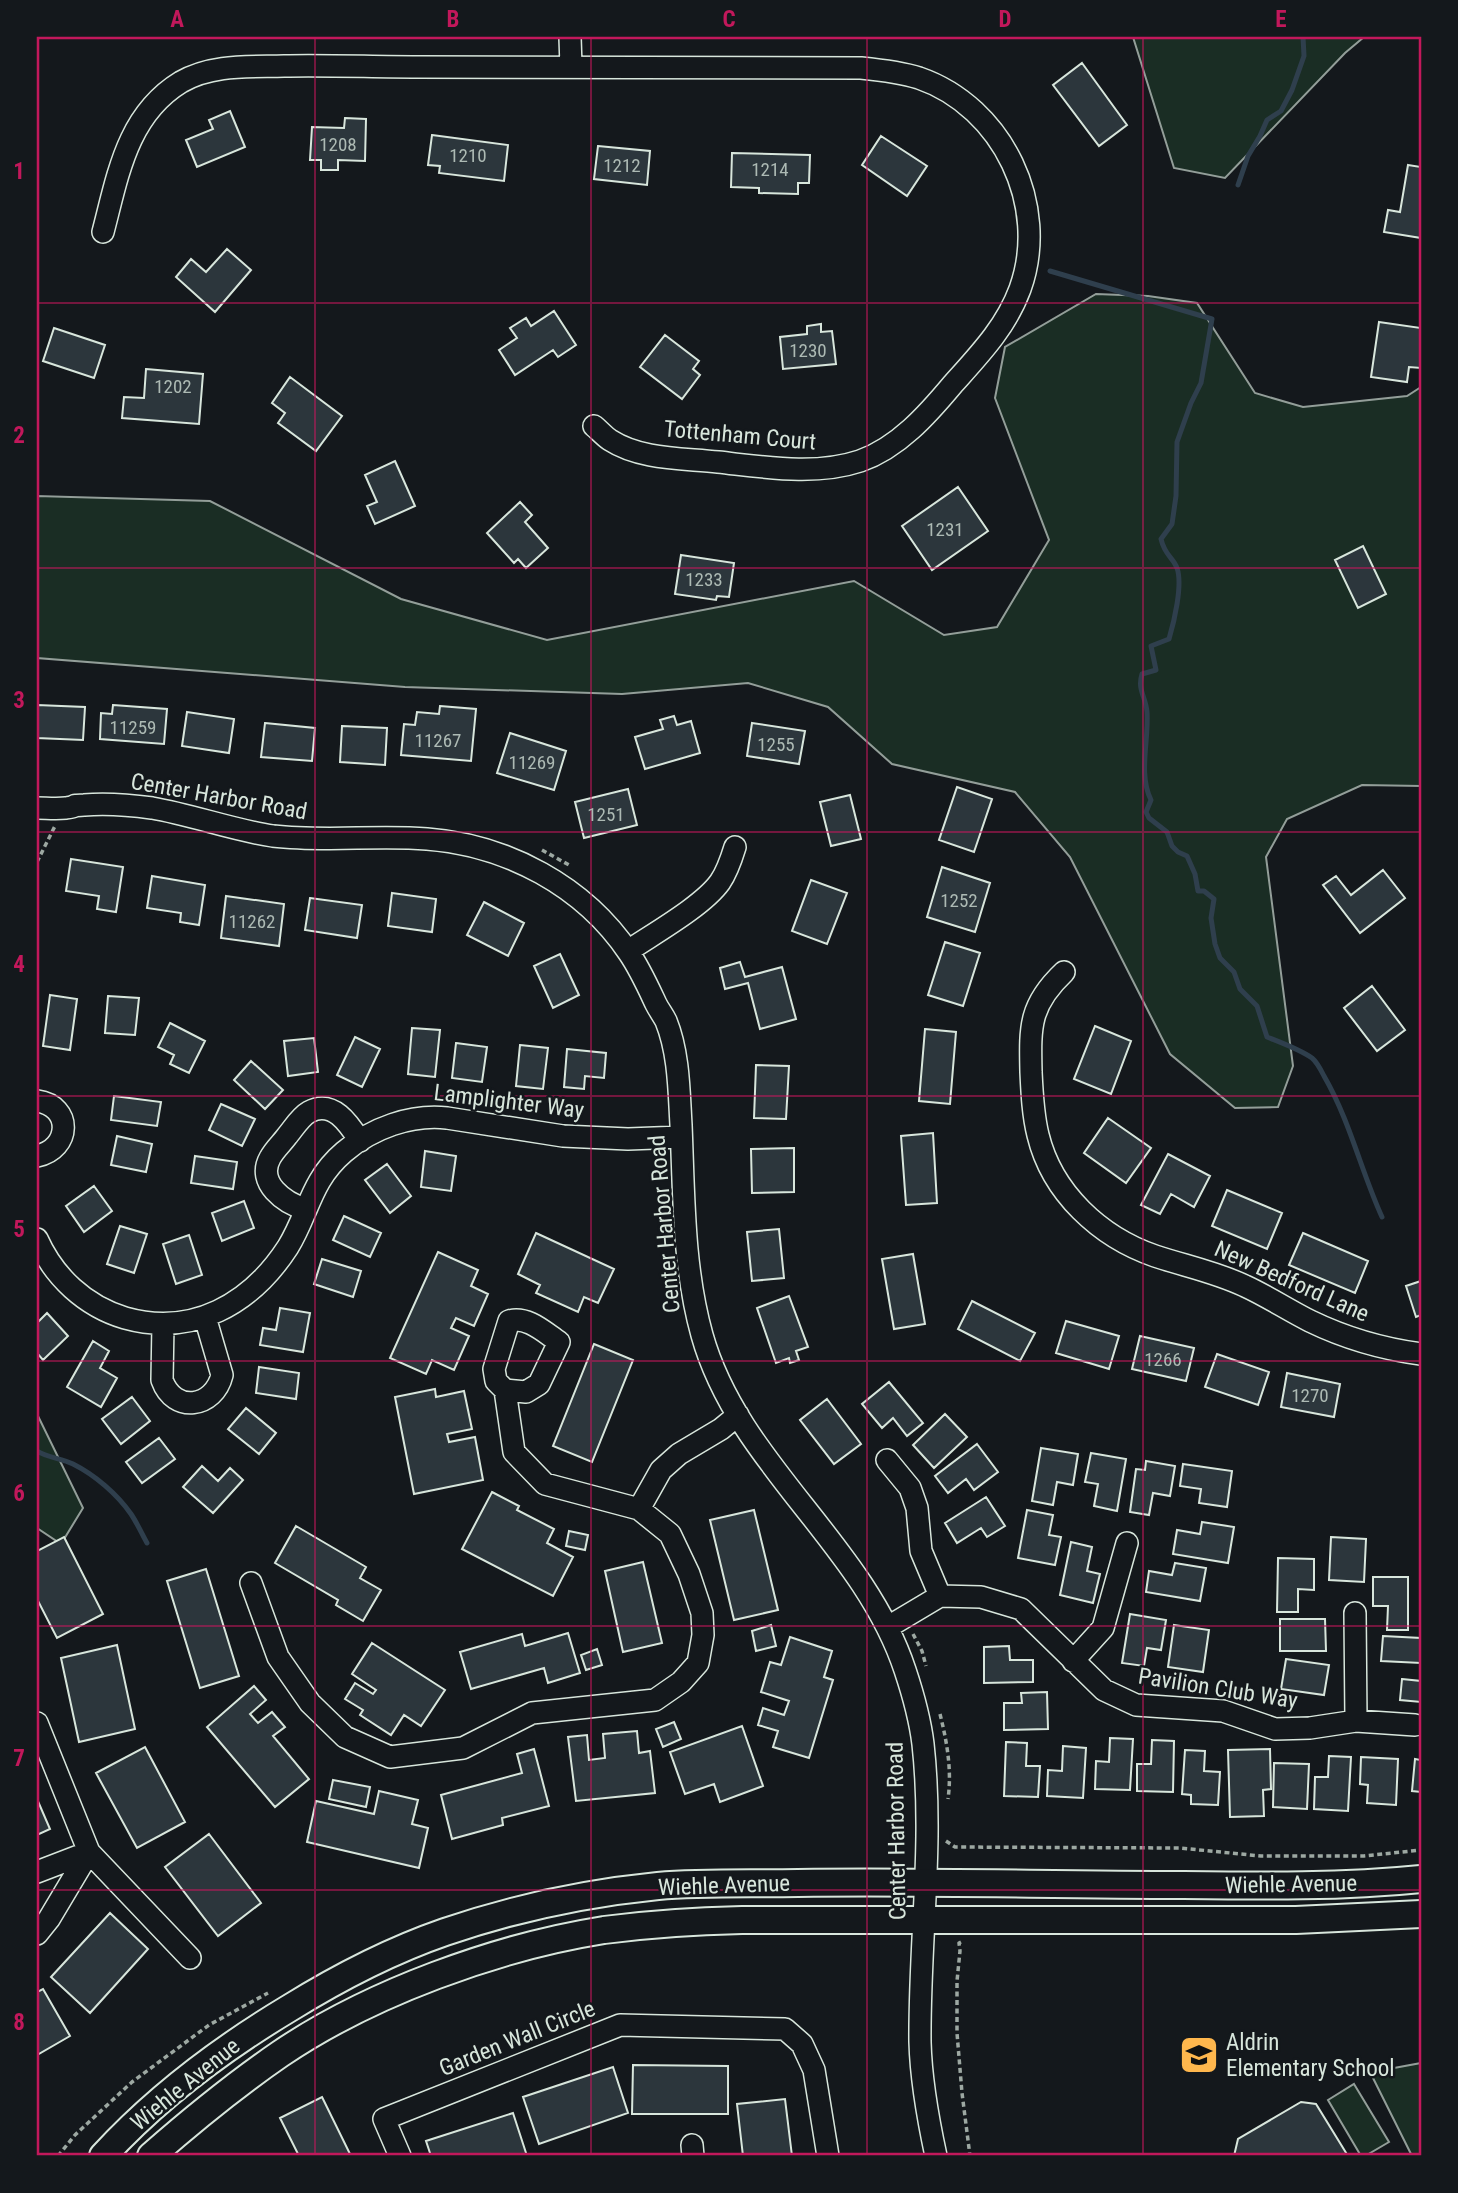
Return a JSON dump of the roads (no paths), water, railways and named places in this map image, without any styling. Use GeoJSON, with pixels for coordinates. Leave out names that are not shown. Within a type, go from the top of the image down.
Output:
{"type":"FeatureCollection","features":[{"type":"Feature","properties":{"kind":"main road","name":"Wiehle Avenue"},"geometry":{"type":"LineString","coordinates":[[103,2156],[158,2102],[239,2039],[357,1969],[444,1932],[558,1903],[661,1886],[925,1883],[1329,1885],[1421,1879]]}},
{"type":"Feature","properties":{"kind":"main road","name":"Wiehle Avenue"},"geometry":{"type":"LineString","coordinates":[[151,2156],[228,2092],[281,2053],[374,2002],[444,1973],[506,1953],[603,1931],[672,1922],[755,1919],[1296,1920],[1421,1914]]}},
{"type":"Feature","properties":{"kind":"street"},"geometry":{"type":"LineString","coordinates":[[570,37],[571,67]]}},
{"type":"Feature","properties":{"kind":"street","name":"Tottenham Court"},"geometry":{"type":"LineString","coordinates":[[103,232],[122,156],[147,112],[164,94],[183,81],[206,71],[229,67],[324,65],[861,68],[920,78],[945,90],[985,121],[1002,143],[1022,189],[1029,229],[1027,262],[1021,288],[1010,313],[995,335],[945,395],[910,430],[888,447],[863,460],[816,470],[755,466],[653,455],[631,450],[610,440],[594,426]]}},
{"type":"Feature","properties":{"kind":"street","name":"Center Harbor Road"},"geometry":{"type":"LineString","coordinates":[[37,808],[122,805],[156,809],[224,827],[271,835],[318,840],[424,838],[458,842],[489,850],[550,877],[605,923],[628,951],[666,1021],[675,1056],[693,1297],[710,1358],[723,1391],[747,1432],[859,1579],[897,1622],[923,1741],[925,1883],[920,2047],[925,2102],[936,2156]]}},
{"type":"Feature","properties":{"kind":"street"},"geometry":{"type":"LineString","coordinates":[[628,951],[705,898],[719,883],[735,847]]}},
{"type":"Feature","properties":{"kind":"street","name":"New Bedford Lane"},"geometry":{"type":"LineString","coordinates":[[1064,972],[1049,986],[1037,1004],[1031,1024],[1032,1088],[1039,1138],[1048,1163],[1080,1210],[1128,1245],[1155,1256],[1210,1271],[1312,1322],[1357,1340],[1421,1354]]}},
{"type":"Feature","properties":{"kind":"street"},"geometry":{"type":"LineString","coordinates":[[37,1101],[54,1108],[61,1116],[64,1127],[62,1139],[56,1148],[37,1156]]}},
{"type":"Feature","properties":{"kind":"street"},"geometry":{"type":"LineString","coordinates":[[305,1209],[281,1198],[268,1180],[267,1167],[270,1158],[303,1116],[318,1109],[338,1112],[360,1141]]}},
{"type":"Feature","properties":{"kind":"street","name":"Lamplighter Way"},"geometry":{"type":"LineString","coordinates":[[37,1239],[54,1270],[90,1303],[125,1318],[163,1324],[205,1317],[227,1308],[246,1295],[263,1280],[289,1246],[313,1190],[326,1170],[360,1141],[408,1119],[429,1116],[563,1136],[628,1139],[681,1137]]}},
{"type":"Feature","properties":{"kind":"street"},"geometry":{"type":"LineString","coordinates":[[163,1324],[164,1385],[178,1400],[197,1403],[214,1393],[220,1385],[222,1375],[205,1317]]}},
{"type":"Feature","properties":{"kind":"street"},"geometry":{"type":"LineString","coordinates":[[251,1583],[278,1657],[310,1703],[345,1737],[390,1757],[463,1748],[533,1713],[655,1700],[681,1682],[698,1663],[703,1634],[702,1613],[689,1574],[670,1534],[639,1509],[545,1484],[514,1452],[505,1390]]}},
{"type":"Feature","properties":{"kind":"street"},"geometry":{"type":"LineString","coordinates":[[639,1509],[661,1470],[679,1454],[721,1429],[738,1415]]}},
{"type":"Feature","properties":{"kind":"street"},"geometry":{"type":"LineString","coordinates":[[887,1460],[910,1488],[917,1508],[921,1551],[940,1596],[897,1622]]}},
{"type":"Feature","properties":{"kind":"street"},"geometry":{"type":"LineString","coordinates":[[1073,1661],[1103,1628],[1127,1543]]}},
{"type":"Feature","properties":{"kind":"street","name":"Pavilion Club Way"},"geometry":{"type":"LineString","coordinates":[[940,1596],[981,1597],[1021,1609],[1104,1690],[1136,1705],[1223,1711],[1275,1729],[1310,1728],[1356,1721],[1415,1725]]}},
{"type":"Feature","properties":{"kind":"street"},"geometry":{"type":"LineString","coordinates":[[1354,1613],[1356,1721]]}},
{"type":"Feature","properties":{"kind":"street"},"geometry":{"type":"LineString","coordinates":[[37,1723],[89,1852],[190,1958]]}},
{"type":"Feature","properties":{"kind":"street"},"geometry":{"type":"LineString","coordinates":[[37,1872],[89,1852]]}},
{"type":"Feature","properties":{"kind":"street"},"geometry":{"type":"LineString","coordinates":[[37,1934],[49,1919],[89,1852]]}},
{"type":"Feature","properties":{"kind":"street","name":"Garden Wall Circle"},"geometry":{"type":"LineString","coordinates":[[400,2156],[384,2119],[620,2025],[785,2029],[802,2044],[814,2070],[828,2156]]}},
{"type":"Feature","properties":{"kind":"waterway"},"geometry":{"type":"LineString","coordinates":[[1238,185],[1248,156],[1267,120],[1281,111],[1292,90],[1304,56],[1303,37]]}},
{"type":"Feature","properties":{"kind":"waterway"},"geometry":{"type":"LineString","coordinates":[[1050,271],[1212,319],[1201,383],[1177,442],[1176,496],[1172,524],[1161,539],[1179,575],[1175,614],[1169,639],[1151,646],[1156,670],[1142,674],[1141,680],[1147,712],[1145,779],[1151,800],[1146,812],[1149,818],[1167,832],[1172,846],[1187,856],[1195,874],[1198,891],[1204,891],[1214,899],[1211,918],[1220,958],[1234,972],[1240,989],[1257,1006],[1267,1037],[1307,1055],[1320,1069],[1341,1111],[1382,1217]]}},
{"type":"Feature","properties":{"kind":"waterway"},"geometry":{"type":"LineString","coordinates":[[37,1451],[73,1464],[105,1486],[131,1514],[147,1543]]}},
{"type":"Feature","properties":{"kind":"place","name":"Aldrin Elementary School"},"geometry":{"type":"Point","coordinates":[1199,2055]}}]}
